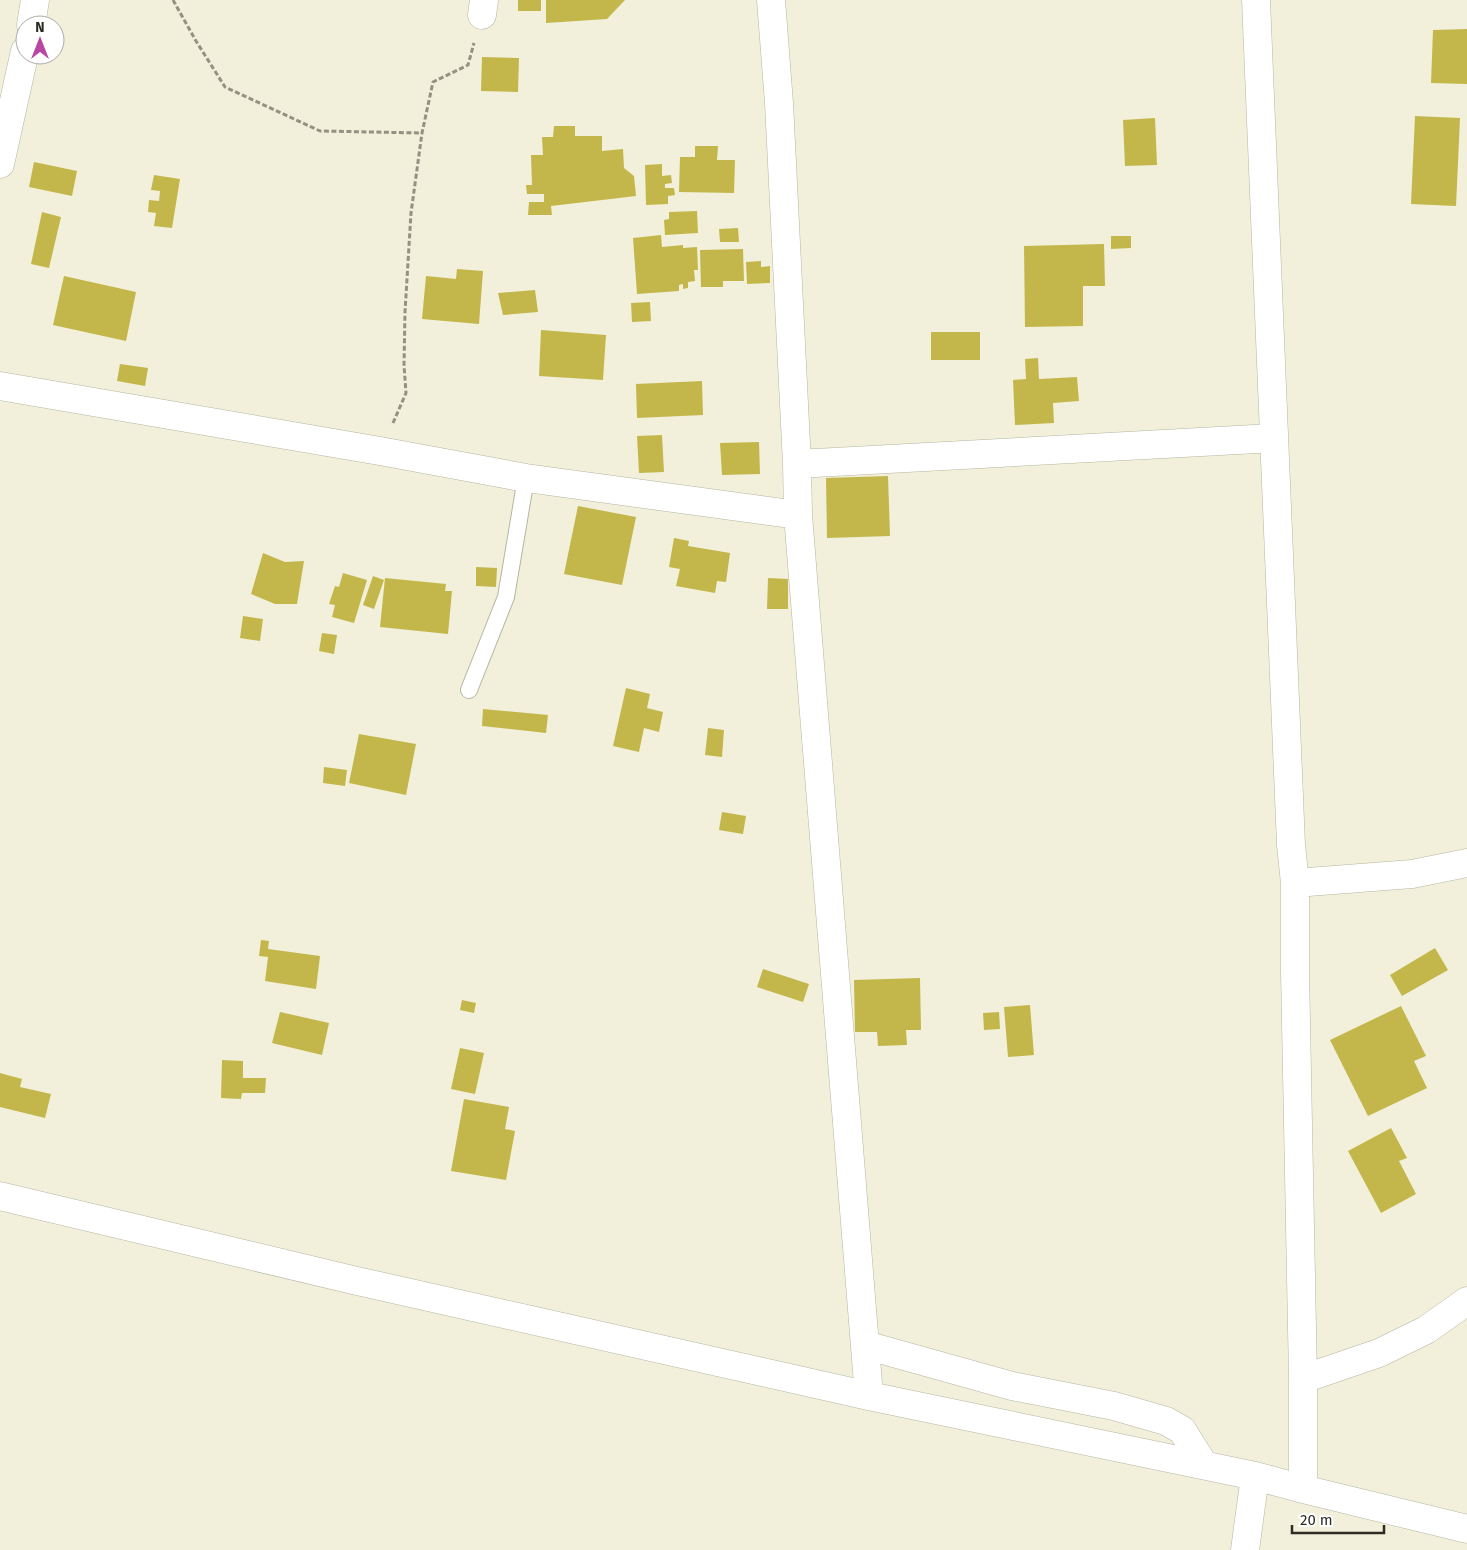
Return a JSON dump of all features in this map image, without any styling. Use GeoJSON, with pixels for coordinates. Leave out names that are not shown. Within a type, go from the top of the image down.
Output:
{"type":"FeatureCollection","features":[{"type":"Feature","properties":{"kind":"street"},"geometry":{"type":"LineString","coordinates":[[33,15],[35,0]]}},
{"type":"Feature","properties":{"kind":"street"},"geometry":{"type":"LineString","coordinates":[[771,0],[779,103],[798,514],[869,1396]]}},
{"type":"Feature","properties":{"kind":"street"},"geometry":{"type":"LineString","coordinates":[[1256,0],[1294,883],[1294,971],[1303,1380],[1303,1489]]}},
{"type":"Feature","properties":{"kind":"street"},"geometry":{"type":"LineString","coordinates":[[0,164],[22,65]]}},
{"type":"Feature","properties":{"kind":"street"},"geometry":{"type":"LineString","coordinates":[[0,386],[526,478],[798,514]]}},
{"type":"Feature","properties":{"kind":"street"},"geometry":{"type":"LineString","coordinates":[[797,464],[1274,438]]}},
{"type":"Feature","properties":{"kind":"street"},"geometry":{"type":"LineString","coordinates":[[1294,883],[1412,874],[1467,863]]}},
{"type":"Feature","properties":{"kind":"street"},"geometry":{"type":"LineString","coordinates":[[0,1196],[357,1281],[869,1396],[1255,1476],[1467,1529]]}},
{"type":"Feature","properties":{"kind":"street"},"geometry":{"type":"LineString","coordinates":[[1303,1380],[1379,1353],[1426,1330],[1467,1300]]}},
{"type":"Feature","properties":{"kind":"street"},"geometry":{"type":"LineString","coordinates":[[865,1345],[1012,1386],[1114,1406],[1166,1420],[1182,1430],[1204,1465]]}},
{"type":"Feature","properties":{"kind":"street"},"geometry":{"type":"LineString","coordinates":[[1245,1550],[1255,1476]]}},
{"type":"Feature","properties":{"kind":"lane"},"geometry":{"type":"LineString","coordinates":[[469,690],[506,597],[526,478]]}},
{"type":"Feature","properties":{"kind":"path"},"geometry":{"type":"LineString","coordinates":[[173,0],[225,87],[320,131],[422,133]]}},
{"type":"Feature","properties":{"kind":"path"},"geometry":{"type":"LineString","coordinates":[[380,451],[406,394],[404,365],[410,213],[422,133],[433,82],[468,65],[483,8]]}},
{"type":"Feature","properties":{"kind":"building"},"geometry":{"type":"Polygon","coordinates":[[[518,0],[541,0],[541,11],[518,11],[518,0]]]}},
{"type":"Feature","properties":{"kind":"building"},"geometry":{"type":"Polygon","coordinates":[[[546,0],[625,0],[607,19],[546,23],[546,0]]]}},
{"type":"Feature","properties":{"kind":"building"},"geometry":{"type":"Polygon","coordinates":[[[1467,29],[1467,84],[1431,83],[1433,30],[1467,29]]]}},
{"type":"Feature","properties":{"kind":"building"},"geometry":{"type":"Polygon","coordinates":[[[482,57],[519,58],[518,92],[481,91],[482,57]]]}},
{"type":"Feature","properties":{"kind":"building"},"geometry":{"type":"Polygon","coordinates":[[[1415,116],[1460,118],[1456,206],[1411,204],[1415,116]]]}},
{"type":"Feature","properties":{"kind":"building"},"geometry":{"type":"Polygon","coordinates":[[[1155,118],[1157,165],[1125,166],[1123,120],[1155,118]]]}},
{"type":"Feature","properties":{"kind":"building"},"geometry":{"type":"Polygon","coordinates":[[[554,126],[575,126],[575,136],[602,136],[602,151],[623,149],[624,168],[634,176],[636,196],[551,206],[552,215],[528,215],[529,202],[544,202],[544,194],[527,194],[526,185],[532,185],[531,155],[543,155],[542,137],[553,137],[554,126]]]}},
{"type":"Feature","properties":{"kind":"building"},"geometry":{"type":"Polygon","coordinates":[[[695,146],[718,146],[717,160],[735,160],[734,193],[679,192],[680,157],[695,157],[695,146]]]}},
{"type":"Feature","properties":{"kind":"building"},"geometry":{"type":"Polygon","coordinates":[[[34,162],[77,171],[72,196],[29,187],[34,162]]]}},
{"type":"Feature","properties":{"kind":"building"},"geometry":{"type":"Polygon","coordinates":[[[662,164],[662,176],[671,175],[672,183],[665,184],[665,188],[674,188],[675,195],[668,196],[668,204],[646,205],[645,165],[662,164]]]}},
{"type":"Feature","properties":{"kind":"building"},"geometry":{"type":"Polygon","coordinates":[[[154,175],[180,179],[172,228],[154,226],[156,213],[148,212],[149,200],[159,201],[160,191],[151,190],[154,175]]]}},
{"type":"Feature","properties":{"kind":"building"},"geometry":{"type":"Polygon","coordinates":[[[697,211],[698,233],[665,235],[664,220],[669,219],[669,212],[697,211]]]}},
{"type":"Feature","properties":{"kind":"building"},"geometry":{"type":"Polygon","coordinates":[[[42,212],[61,217],[49,268],[31,264],[42,212]]]}},
{"type":"Feature","properties":{"kind":"building"},"geometry":{"type":"Polygon","coordinates":[[[738,228],[739,242],[720,242],[719,229],[738,228]]]}},
{"type":"Feature","properties":{"kind":"building"},"geometry":{"type":"Polygon","coordinates":[[[661,235],[662,247],[683,245],[683,248],[697,247],[698,270],[694,270],[695,281],[688,282],[688,288],[683,289],[683,284],[679,285],[679,291],[637,294],[633,238],[661,235]]]}},
{"type":"Feature","properties":{"kind":"building"},"geometry":{"type":"Polygon","coordinates":[[[1111,236],[1131,236],[1131,248],[1111,249],[1111,236]]]}},
{"type":"Feature","properties":{"kind":"building"},"geometry":{"type":"Polygon","coordinates":[[[1104,244],[1105,286],[1083,286],[1083,326],[1025,327],[1024,246],[1104,244]]]}},
{"type":"Feature","properties":{"kind":"building"},"geometry":{"type":"Polygon","coordinates":[[[743,249],[744,281],[723,281],[723,287],[701,287],[700,250],[743,249]]]}},
{"type":"Feature","properties":{"kind":"building"},"geometry":{"type":"Polygon","coordinates":[[[761,261],[761,267],[770,266],[770,283],[747,284],[746,262],[761,261]]]}},
{"type":"Feature","properties":{"kind":"building"},"geometry":{"type":"Polygon","coordinates":[[[457,269],[483,271],[479,324],[422,319],[426,276],[456,279],[457,269]]]}},
{"type":"Feature","properties":{"kind":"building"},"geometry":{"type":"Polygon","coordinates":[[[64,276],[136,292],[126,341],[53,325],[64,276]]]}},
{"type":"Feature","properties":{"kind":"building"},"geometry":{"type":"Polygon","coordinates":[[[535,290],[538,312],[503,315],[498,293],[535,290]]]}},
{"type":"Feature","properties":{"kind":"building"},"geometry":{"type":"Polygon","coordinates":[[[650,302],[651,321],[632,322],[631,303],[650,302]]]}},
{"type":"Feature","properties":{"kind":"building"},"geometry":{"type":"Polygon","coordinates":[[[541,330],[606,335],[603,380],[539,376],[541,330]]]}},
{"type":"Feature","properties":{"kind":"building"},"geometry":{"type":"Polygon","coordinates":[[[931,332],[980,332],[980,360],[931,360],[931,332]]]}},
{"type":"Feature","properties":{"kind":"building"},"geometry":{"type":"Polygon","coordinates":[[[1038,358],[1039,379],[1077,377],[1079,401],[1053,403],[1054,423],[1015,425],[1013,380],[1026,379],[1025,359],[1038,358]]]}},
{"type":"Feature","properties":{"kind":"building"},"geometry":{"type":"Polygon","coordinates":[[[120,364],[148,368],[145,386],[117,381],[120,364]]]}},
{"type":"Feature","properties":{"kind":"building"},"geometry":{"type":"Polygon","coordinates":[[[702,381],[703,415],[637,418],[636,384],[702,381]]]}},
{"type":"Feature","properties":{"kind":"building"},"geometry":{"type":"Polygon","coordinates":[[[662,435],[664,472],[639,473],[637,436],[662,435]]]}},
{"type":"Feature","properties":{"kind":"building"},"geometry":{"type":"Polygon","coordinates":[[[759,442],[760,474],[722,475],[720,443],[759,442]]]}},
{"type":"Feature","properties":{"kind":"building"},"geometry":{"type":"Polygon","coordinates":[[[888,476],[890,536],[827,538],[826,478],[888,476]]]}},
{"type":"Feature","properties":{"kind":"building"},"geometry":{"type":"Polygon","coordinates":[[[578,506],[636,517],[622,585],[564,574],[578,506]]]}},
{"type":"Feature","properties":{"kind":"building"},"geometry":{"type":"Polygon","coordinates":[[[674,538],[689,541],[688,546],[730,553],[726,582],[717,581],[715,593],[676,586],[680,569],[669,567],[674,538]]]}},
{"type":"Feature","properties":{"kind":"building"},"geometry":{"type":"Polygon","coordinates":[[[263,553],[285,562],[304,561],[297,604],[275,604],[251,594],[263,553]]]}},
{"type":"Feature","properties":{"kind":"building"},"geometry":{"type":"Polygon","coordinates":[[[476,567],[497,568],[496,587],[476,586],[476,567]]]}},
{"type":"Feature","properties":{"kind":"building"},"geometry":{"type":"Polygon","coordinates":[[[343,573],[367,580],[354,623],[332,617],[335,605],[329,604],[335,586],[339,587],[343,573]]]}},
{"type":"Feature","properties":{"kind":"building"},"geometry":{"type":"Polygon","coordinates":[[[373,576],[384,580],[374,609],[363,605],[373,576]]]}},
{"type":"Feature","properties":{"kind":"building"},"geometry":{"type":"Polygon","coordinates":[[[385,578],[446,584],[445,591],[452,591],[448,634],[380,627],[385,578]]]}},
{"type":"Feature","properties":{"kind":"building"},"geometry":{"type":"Polygon","coordinates":[[[768,578],[788,579],[788,609],[767,609],[768,578]]]}},
{"type":"Feature","properties":{"kind":"building"},"geometry":{"type":"Polygon","coordinates":[[[243,616],[263,619],[260,641],[240,638],[243,616]]]}},
{"type":"Feature","properties":{"kind":"building"},"geometry":{"type":"Polygon","coordinates":[[[322,633],[337,635],[334,654],[319,651],[322,633]]]}},
{"type":"Feature","properties":{"kind":"building"},"geometry":{"type":"Polygon","coordinates":[[[626,688],[650,694],[647,708],[663,712],[659,732],[644,728],[639,752],[613,746],[626,688]]]}},
{"type":"Feature","properties":{"kind":"building"},"geometry":{"type":"Polygon","coordinates":[[[483,709],[548,715],[546,733],[482,726],[483,709]]]}},
{"type":"Feature","properties":{"kind":"building"},"geometry":{"type":"Polygon","coordinates":[[[708,728],[724,730],[722,757],[705,755],[708,728]]]}},
{"type":"Feature","properties":{"kind":"building"},"geometry":{"type":"Polygon","coordinates":[[[359,734],[416,744],[406,795],[349,783],[359,734]]]}},
{"type":"Feature","properties":{"kind":"building"},"geometry":{"type":"Polygon","coordinates":[[[324,767],[347,770],[345,786],[323,783],[324,767]]]}},
{"type":"Feature","properties":{"kind":"building"},"geometry":{"type":"Polygon","coordinates":[[[722,812],[746,816],[743,834],[719,830],[722,812]]]}},
{"type":"Feature","properties":{"kind":"building"},"geometry":{"type":"Polygon","coordinates":[[[261,940],[269,941],[268,949],[320,956],[316,989],[265,981],[268,957],[259,956],[261,940]]]}},
{"type":"Feature","properties":{"kind":"building"},"geometry":{"type":"Polygon","coordinates":[[[1435,948],[1448,970],[1402,996],[1390,975],[1435,948]]]}},
{"type":"Feature","properties":{"kind":"building"},"geometry":{"type":"Polygon","coordinates":[[[763,969],[809,984],[803,1002],[757,987],[763,969]]]}},
{"type":"Feature","properties":{"kind":"building"},"geometry":{"type":"Polygon","coordinates":[[[920,978],[921,1030],[906,1030],[907,1045],[878,1046],[877,1032],[855,1032],[854,980],[920,978]]]}},
{"type":"Feature","properties":{"kind":"building"},"geometry":{"type":"Polygon","coordinates":[[[462,1000],[476,1003],[474,1013],[460,1010],[462,1000]]]}},
{"type":"Feature","properties":{"kind":"building"},"geometry":{"type":"Polygon","coordinates":[[[1030,1005],[1034,1055],[1008,1057],[1004,1007],[1030,1005]]]}},
{"type":"Feature","properties":{"kind":"building"},"geometry":{"type":"Polygon","coordinates":[[[1401,1006],[1426,1056],[1414,1061],[1427,1088],[1368,1116],[1330,1040],[1401,1006]]]}},
{"type":"Feature","properties":{"kind":"building"},"geometry":{"type":"Polygon","coordinates":[[[280,1012],[329,1023],[322,1055],[272,1043],[280,1012]]]}},
{"type":"Feature","properties":{"kind":"building"},"geometry":{"type":"Polygon","coordinates":[[[999,1012],[1000,1029],[984,1030],[983,1013],[999,1012]]]}},
{"type":"Feature","properties":{"kind":"building"},"geometry":{"type":"Polygon","coordinates":[[[460,1048],[484,1053],[475,1094],[451,1089],[460,1048]]]}},
{"type":"Feature","properties":{"kind":"building"},"geometry":{"type":"Polygon","coordinates":[[[222,1060],[243,1061],[243,1078],[266,1078],[265,1093],[242,1093],[241,1099],[221,1098],[222,1060]]]}},
{"type":"Feature","properties":{"kind":"building"},"geometry":{"type":"Polygon","coordinates":[[[0,1073],[22,1079],[20,1087],[51,1094],[45,1118],[0,1107],[0,1073]]]}},
{"type":"Feature","properties":{"kind":"building"},"geometry":{"type":"Polygon","coordinates":[[[464,1099],[509,1107],[505,1129],[515,1131],[506,1180],[451,1171],[464,1099]]]}},
{"type":"Feature","properties":{"kind":"building"},"geometry":{"type":"Polygon","coordinates":[[[1391,1128],[1407,1158],[1399,1161],[1416,1194],[1381,1213],[1348,1151],[1391,1128]]]}}]}
